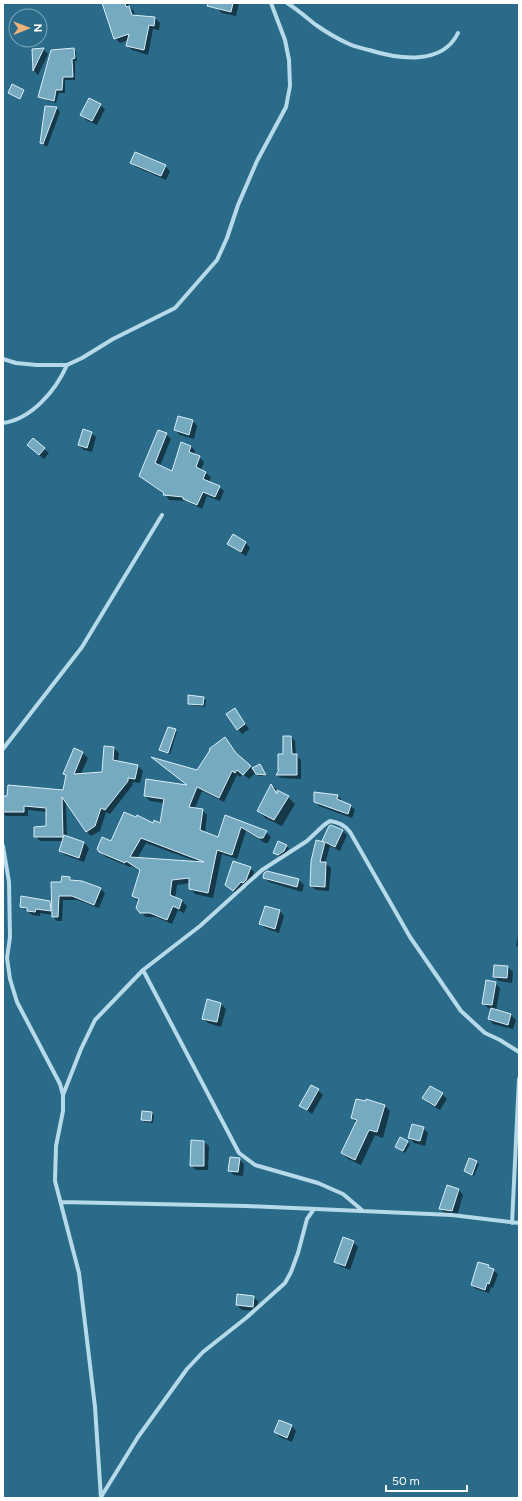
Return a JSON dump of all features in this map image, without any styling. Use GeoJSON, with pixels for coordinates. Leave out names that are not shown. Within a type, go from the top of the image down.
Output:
{"type":"FeatureCollection","features":[{"type":"Feature","properties":{"kind":"street"},"geometry":{"type":"LineString","coordinates":[[3,359],[16,363],[37,365],[67,365],[82,358],[113,339],[175,308],[216,260],[227,238],[238,205],[257,161],[286,107],[290,86],[289,60],[285,40],[271,3]]}},
{"type":"Feature","properties":{"kind":"street"},"geometry":{"type":"LineString","coordinates":[[287,3],[318,26],[349,44],[385,55],[406,58],[428,57],[445,49],[454,41],[458,33]]}},
{"type":"Feature","properties":{"kind":"street"},"geometry":{"type":"LineString","coordinates":[[3,423],[18,420],[41,402],[62,378],[67,365]]}},
{"type":"Feature","properties":{"kind":"street"},"geometry":{"type":"LineString","coordinates":[[3,749],[82,647],[162,514]]}},
{"type":"Feature","properties":{"kind":"street"},"geometry":{"type":"LineString","coordinates":[[63,1095],[81,1049],[95,1020],[143,970],[200,926],[262,870],[307,841],[326,822],[336,822],[346,827],[350,832],[410,937],[461,1011],[485,1033],[500,1040],[519,1052]]}},
{"type":"Feature","properties":{"kind":"street"},"geometry":{"type":"LineString","coordinates":[[3,846],[9,882],[10,937],[7,958],[10,978],[17,1002],[60,1084],[63,1095],[63,1110],[56,1146],[55,1181],[79,1273],[95,1407],[101,1498]]}},
{"type":"Feature","properties":{"kind":"street"},"geometry":{"type":"LineString","coordinates":[[143,970],[239,1153],[255,1165],[318,1183],[343,1194],[363,1212]]}},
{"type":"Feature","properties":{"kind":"street"},"geometry":{"type":"LineString","coordinates":[[512,1223],[519,1079]]}},
{"type":"Feature","properties":{"kind":"street"},"geometry":{"type":"LineString","coordinates":[[61,1202],[314,1209],[452,1215],[519,1223]]}},
{"type":"Feature","properties":{"kind":"street"},"geometry":{"type":"LineString","coordinates":[[101,1498],[138,1437],[187,1369],[203,1352],[246,1318],[285,1283],[298,1253],[307,1219],[314,1209]]}},
{"type":"Feature","properties":{"kind":"building"},"geometry":{"type":"Polygon","coordinates":[[[102,3],[125,3],[126,7],[129,6],[132,15],[155,17],[154,26],[149,25],[144,50],[126,46],[129,34],[114,39],[102,3]]]}},
{"type":"Feature","properties":{"kind":"building"},"geometry":{"type":"Polygon","coordinates":[[[208,3],[233,3],[231,12],[207,6],[208,3]]]}},
{"type":"Feature","properties":{"kind":"building"},"geometry":{"type":"Polygon","coordinates":[[[44,48],[33,71],[32,49],[44,48]]]}},
{"type":"Feature","properties":{"kind":"building"},"geometry":{"type":"Polygon","coordinates":[[[74,48],[75,58],[72,59],[73,77],[63,77],[62,90],[56,90],[54,101],[38,97],[51,50],[74,48]]]}},
{"type":"Feature","properties":{"kind":"building"},"geometry":{"type":"Polygon","coordinates":[[[12,84],[24,90],[20,99],[8,93],[12,84]]]}},
{"type":"Feature","properties":{"kind":"building"},"geometry":{"type":"Polygon","coordinates":[[[89,98],[101,104],[92,121],[80,115],[89,98]]]}},
{"type":"Feature","properties":{"kind":"building"},"geometry":{"type":"Polygon","coordinates":[[[45,106],[57,107],[43,144],[40,143],[45,106]]]}},
{"type":"Feature","properties":{"kind":"building"},"geometry":{"type":"Polygon","coordinates":[[[135,152],[166,165],[161,176],[130,163],[135,152]]]}},
{"type":"Feature","properties":{"kind":"building"},"geometry":{"type":"Polygon","coordinates":[[[178,416],[193,420],[189,435],[174,430],[178,416]]]}},
{"type":"Feature","properties":{"kind":"building"},"geometry":{"type":"Polygon","coordinates":[[[83,429],[92,432],[87,448],[78,445],[83,429]]]}},
{"type":"Feature","properties":{"kind":"building"},"geometry":{"type":"Polygon","coordinates":[[[158,430],[167,433],[155,463],[172,471],[181,442],[191,446],[189,452],[200,456],[196,467],[206,472],[203,479],[220,486],[215,497],[203,492],[197,505],[183,499],[183,497],[163,495],[164,493],[139,476],[158,430]]]}},
{"type":"Feature","properties":{"kind":"building"},"geometry":{"type":"Polygon","coordinates":[[[33,438],[45,448],[39,455],[27,445],[33,438]]]}},
{"type":"Feature","properties":{"kind":"building"},"geometry":{"type":"Polygon","coordinates":[[[233,534],[246,542],[241,552],[227,544],[233,534]]]}},
{"type":"Feature","properties":{"kind":"building"},"geometry":{"type":"Polygon","coordinates":[[[188,695],[204,697],[203,705],[188,704],[188,695]]]}},
{"type":"Feature","properties":{"kind":"building"},"geometry":{"type":"Polygon","coordinates":[[[235,708],[245,724],[237,730],[226,714],[235,708]]]}},
{"type":"Feature","properties":{"kind":"building"},"geometry":{"type":"Polygon","coordinates":[[[168,727],[176,729],[168,753],[159,750],[168,727]]]}},
{"type":"Feature","properties":{"kind":"building"},"geometry":{"type":"Polygon","coordinates":[[[283,736],[291,736],[292,754],[297,754],[297,775],[276,775],[279,770],[278,754],[283,754],[283,736]]]}},
{"type":"Feature","properties":{"kind":"building"},"geometry":{"type":"Polygon","coordinates":[[[225,737],[236,753],[251,766],[243,775],[237,770],[235,773],[232,771],[219,798],[197,787],[189,807],[203,809],[200,830],[218,837],[225,815],[267,831],[263,838],[259,838],[241,827],[232,855],[217,850],[208,893],[189,889],[189,878],[172,880],[170,895],[182,900],[179,909],[173,906],[167,920],[150,913],[140,913],[136,908],[139,899],[132,896],[140,870],[126,861],[125,863],[99,852],[97,849],[102,837],[111,841],[124,812],[136,817],[137,815],[153,823],[154,820],[160,823],[164,799],[144,796],[146,779],[187,785],[151,757],[197,770],[210,750],[209,749],[225,737]],[[141,838],[130,857],[204,862],[141,838]]]}},
{"type":"Feature","properties":{"kind":"building"},"geometry":{"type":"Polygon","coordinates":[[[104,746],[114,747],[113,760],[138,765],[135,779],[128,778],[128,781],[105,810],[101,808],[95,826],[86,832],[62,797],[63,837],[34,837],[34,827],[46,826],[46,808],[24,806],[24,812],[3,812],[3,796],[7,796],[8,785],[63,790],[66,775],[63,774],[74,748],[83,752],[74,774],[102,772],[104,746]]]}},
{"type":"Feature","properties":{"kind":"building"},"geometry":{"type":"Polygon","coordinates":[[[260,764],[266,775],[256,774],[252,768],[260,764]]]}},
{"type":"Feature","properties":{"kind":"building"},"geometry":{"type":"Polygon","coordinates":[[[271,784],[277,794],[277,790],[289,796],[274,820],[257,811],[271,784]]]}},
{"type":"Feature","properties":{"kind":"building"},"geometry":{"type":"Polygon","coordinates":[[[314,792],[338,795],[337,799],[351,805],[348,814],[314,802],[314,792]]]}},
{"type":"Feature","properties":{"kind":"building"},"geometry":{"type":"Polygon","coordinates":[[[331,825],[343,830],[335,847],[325,842],[320,862],[326,862],[325,887],[310,886],[311,861],[316,840],[324,842],[322,841],[329,826],[331,825]]]}},
{"type":"Feature","properties":{"kind":"building"},"geometry":{"type":"Polygon","coordinates":[[[64,835],[84,842],[79,858],[59,851],[64,835]]]}},
{"type":"Feature","properties":{"kind":"building"},"geometry":{"type":"Polygon","coordinates":[[[278,841],[287,845],[284,851],[278,855],[273,853],[278,841]]]}},
{"type":"Feature","properties":{"kind":"building"},"geometry":{"type":"Polygon","coordinates":[[[233,861],[251,867],[246,880],[243,883],[241,882],[233,891],[225,885],[233,861]]]}},
{"type":"Feature","properties":{"kind":"building"},"geometry":{"type":"Polygon","coordinates":[[[267,871],[299,879],[297,887],[263,878],[264,873],[267,871]]]}},
{"type":"Feature","properties":{"kind":"building"},"geometry":{"type":"Polygon","coordinates":[[[62,876],[70,877],[70,880],[82,881],[101,888],[94,905],[72,896],[59,896],[58,917],[52,917],[51,882],[61,882],[62,876]]]}},
{"type":"Feature","properties":{"kind":"building"},"geometry":{"type":"Polygon","coordinates":[[[21,896],[50,901],[51,911],[36,909],[35,912],[27,911],[27,908],[20,907],[21,896]]]}},
{"type":"Feature","properties":{"kind":"building"},"geometry":{"type":"Polygon","coordinates":[[[265,906],[280,910],[275,929],[259,924],[265,906]]]}},
{"type":"Feature","properties":{"kind":"building"},"geometry":{"type":"Polygon","coordinates":[[[494,965],[508,966],[507,978],[493,977],[494,965]]]}},
{"type":"Feature","properties":{"kind":"building"},"geometry":{"type":"Polygon","coordinates":[[[486,980],[496,982],[492,1005],[482,1004],[486,980]]]}},
{"type":"Feature","properties":{"kind":"building"},"geometry":{"type":"Polygon","coordinates":[[[207,999],[221,1003],[217,1022],[202,1019],[207,999]]]}},
{"type":"Feature","properties":{"kind":"building"},"geometry":{"type":"Polygon","coordinates":[[[491,1008],[511,1014],[508,1025],[488,1019],[491,1008]]]}},
{"type":"Feature","properties":{"kind":"building"},"geometry":{"type":"Polygon","coordinates":[[[311,1085],[319,1089],[307,1110],[299,1106],[311,1085]]]}},
{"type":"Feature","properties":{"kind":"building"},"geometry":{"type":"Polygon","coordinates":[[[430,1086],[443,1093],[435,1106],[422,1098],[430,1086]]]}},
{"type":"Feature","properties":{"kind":"building"},"geometry":{"type":"Polygon","coordinates":[[[356,1099],[366,1101],[366,1099],[385,1105],[377,1132],[369,1130],[355,1160],[341,1153],[357,1120],[351,1118],[356,1099]]]}},
{"type":"Feature","properties":{"kind":"building"},"geometry":{"type":"Polygon","coordinates":[[[142,1111],[152,1112],[151,1121],[141,1120],[142,1111]]]}},
{"type":"Feature","properties":{"kind":"building"},"geometry":{"type":"Polygon","coordinates":[[[412,1124],[424,1127],[420,1141],[408,1138],[412,1124]]]}},
{"type":"Feature","properties":{"kind":"building"},"geometry":{"type":"Polygon","coordinates":[[[400,1137],[408,1141],[403,1151],[395,1147],[400,1137]]]}},
{"type":"Feature","properties":{"kind":"building"},"geometry":{"type":"Polygon","coordinates":[[[191,1140],[204,1141],[204,1166],[190,1166],[191,1140]]]}},
{"type":"Feature","properties":{"kind":"building"},"geometry":{"type":"Polygon","coordinates":[[[230,1157],[240,1158],[238,1172],[228,1171],[230,1157]]]}},
{"type":"Feature","properties":{"kind":"building"},"geometry":{"type":"Polygon","coordinates":[[[469,1158],[477,1161],[472,1175],[464,1171],[469,1158]]]}},
{"type":"Feature","properties":{"kind":"building"},"geometry":{"type":"Polygon","coordinates":[[[447,1185],[459,1189],[452,1211],[439,1209],[447,1185]]]}},
{"type":"Feature","properties":{"kind":"building"},"geometry":{"type":"Polygon","coordinates":[[[343,1237],[354,1241],[345,1266],[334,1262],[343,1237]]]}},
{"type":"Feature","properties":{"kind":"building"},"geometry":{"type":"Polygon","coordinates":[[[478,1262],[489,1265],[488,1267],[494,1269],[489,1284],[487,1283],[485,1290],[471,1285],[478,1262]]]}},
{"type":"Feature","properties":{"kind":"building"},"geometry":{"type":"Polygon","coordinates":[[[237,1294],[254,1296],[253,1307],[236,1305],[237,1294]]]}},
{"type":"Feature","properties":{"kind":"building"},"geometry":{"type":"Polygon","coordinates":[[[279,1420],[292,1425],[287,1438],[274,1432],[279,1420]]]}}]}
